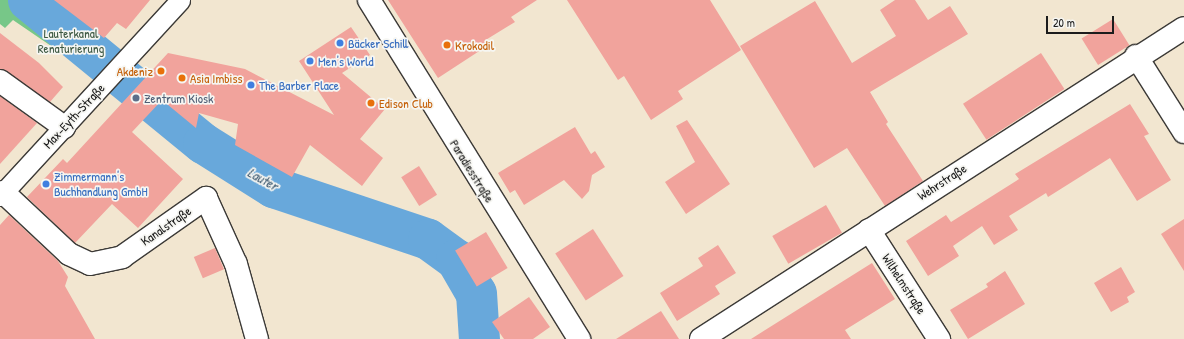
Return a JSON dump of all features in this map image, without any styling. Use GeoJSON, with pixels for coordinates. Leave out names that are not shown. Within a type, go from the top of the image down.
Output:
{"type":"FeatureCollection","features":[{"type":"Feature","properties":{"kind":"street","name":"Max-Eyth-Straße"},"geometry":{"type":"LineString","coordinates":[[2,194],[122,65],[180,0]]}},
{"type":"Feature","properties":{"kind":"street","name":"Paradiesstraße"},"geometry":{"type":"LineString","coordinates":[[369,0],[579,339]]}},
{"type":"Feature","properties":{"kind":"street","name":"Wehrstraße"},"geometry":{"type":"LineString","coordinates":[[701,339],[1136,56],[1184,28]]}},
{"type":"Feature","properties":{"kind":"street"},"geometry":{"type":"LineString","coordinates":[[1136,56],[1184,132]]}},
{"type":"Feature","properties":{"kind":"street"},"geometry":{"type":"LineString","coordinates":[[0,81],[64,127]]}},
{"type":"Feature","properties":{"kind":"street","name":"Kanalstraße"},"geometry":{"type":"LineString","coordinates":[[2,194],[69,254],[90,264],[122,257],[206,198],[236,264],[257,339]]}},
{"type":"Feature","properties":{"kind":"street","name":"Wilhelmstraße"},"geometry":{"type":"LineString","coordinates":[[869,230],[939,339]]}},
{"type":"Feature","properties":{"kind":"green space","name":"Lauterkanal Renaturierung"},"geometry":{"type":"Polygon","coordinates":[[[0,0],[36,0],[94,39],[73,61],[13,20],[5,28],[0,24],[0,0]]]}},
{"type":"Feature","properties":{"kind":"building"},"geometry":{"type":"Polygon","coordinates":[[[54,0],[150,0],[126,29],[117,23],[104,38],[54,0]]]}},
{"type":"Feature","properties":{"kind":"building"},"geometry":{"type":"Polygon","coordinates":[[[388,0],[537,0],[511,17],[515,22],[484,41],[487,46],[438,78],[388,0]]]}},
{"type":"Feature","properties":{"kind":"building"},"geometry":{"type":"Polygon","coordinates":[[[567,0],[710,0],[741,50],[678,91],[683,99],[651,120],[624,76],[618,80],[567,0]]]}},
{"type":"Feature","properties":{"kind":"building"},"geometry":{"type":"Polygon","coordinates":[[[895,0],[915,0],[928,20],[950,6],[968,34],[870,92],[888,122],[886,124],[923,181],[885,206],[847,148],[814,168],[740,46],[815,1],[852,63],[896,36],[880,10],[895,0]]]}},
{"type":"Feature","properties":{"kind":"building"},"geometry":{"type":"Polygon","coordinates":[[[1113,19],[1129,45],[1098,65],[1082,39],[1113,19]]]}},
{"type":"Feature","properties":{"kind":"building"},"geometry":{"type":"Polygon","coordinates":[[[351,27],[370,55],[342,73],[385,109],[360,139],[383,158],[362,186],[310,145],[292,177],[235,145],[238,124],[199,113],[196,128],[162,100],[132,132],[183,179],[138,228],[112,204],[75,243],[27,197],[63,159],[67,163],[168,53],[245,69],[334,115],[299,61],[351,27]]]}},
{"type":"Feature","properties":{"kind":"building"},"geometry":{"type":"Polygon","coordinates":[[[0,33],[39,63],[63,87],[50,102],[0,69],[0,33]]]}},
{"type":"Feature","properties":{"kind":"building"},"geometry":{"type":"Polygon","coordinates":[[[1041,53],[1064,89],[986,140],[963,104],[1041,53]]]}},
{"type":"Feature","properties":{"kind":"building"},"geometry":{"type":"Polygon","coordinates":[[[0,96],[37,123],[0,164],[0,96]]]}},
{"type":"Feature","properties":{"kind":"building"},"geometry":{"type":"Polygon","coordinates":[[[1130,104],[1149,134],[1144,136],[1171,180],[1137,201],[1110,158],[1048,197],[1046,193],[1009,216],[1018,230],[994,245],[982,226],[953,246],[959,256],[928,276],[906,241],[946,215],[951,222],[1019,179],[1015,174],[1130,104]]]}},
{"type":"Feature","properties":{"kind":"building"},"geometry":{"type":"Polygon","coordinates":[[[687,120],[730,184],[686,214],[665,182],[695,162],[676,126],[687,120]]]}},
{"type":"Feature","properties":{"kind":"building"},"geometry":{"type":"Polygon","coordinates":[[[575,127],[591,154],[595,151],[605,167],[592,175],[589,191],[582,199],[564,180],[524,205],[515,190],[510,193],[498,173],[575,127]]]}},
{"type":"Feature","properties":{"kind":"building"},"geometry":{"type":"Polygon","coordinates":[[[419,166],[437,195],[419,206],[401,177],[419,166]]]}},
{"type":"Feature","properties":{"kind":"building"},"geometry":{"type":"Polygon","coordinates":[[[826,205],[842,233],[788,264],[772,236],[826,205]]]}},
{"type":"Feature","properties":{"kind":"building"},"geometry":{"type":"Polygon","coordinates":[[[9,215],[58,261],[68,277],[65,286],[95,339],[0,339],[0,225],[9,215]]]}},
{"type":"Feature","properties":{"kind":"building"},"geometry":{"type":"Polygon","coordinates":[[[1184,219],[1184,271],[1161,234],[1184,219]]]}},
{"type":"Feature","properties":{"kind":"building"},"geometry":{"type":"Polygon","coordinates":[[[593,229],[623,276],[586,300],[555,254],[593,229]]]}},
{"type":"Feature","properties":{"kind":"building"},"geometry":{"type":"Polygon","coordinates":[[[486,232],[508,268],[477,287],[455,251],[486,232]]]}},
{"type":"Feature","properties":{"kind":"building"},"geometry":{"type":"Polygon","coordinates":[[[718,245],[736,273],[715,286],[720,294],[677,321],[660,293],[703,266],[698,258],[718,245]]]}},
{"type":"Feature","properties":{"kind":"building"},"geometry":{"type":"Polygon","coordinates":[[[215,248],[224,269],[203,278],[194,257],[215,248]]]}},
{"type":"Feature","properties":{"kind":"building"},"geometry":{"type":"Polygon","coordinates":[[[872,263],[895,299],[845,330],[851,339],[751,339],[872,263]]]}},
{"type":"Feature","properties":{"kind":"building"},"geometry":{"type":"Polygon","coordinates":[[[1121,267],[1135,292],[1127,297],[1129,302],[1111,312],[1094,283],[1121,267]]]}},
{"type":"Feature","properties":{"kind":"building"},"geometry":{"type":"Polygon","coordinates":[[[1005,271],[1025,304],[968,339],[950,310],[988,287],[986,284],[1005,271]]]}},
{"type":"Feature","properties":{"kind":"building"},"geometry":{"type":"Polygon","coordinates":[[[529,297],[550,327],[533,339],[504,339],[492,322],[529,297]]]}},
{"type":"Feature","properties":{"kind":"building"},"geometry":{"type":"Polygon","coordinates":[[[661,311],[679,339],[616,339],[661,311]]]}},
{"type":"Feature","properties":{"kind":"waterway","name":"Lauter"},"geometry":{"type":"LineString","coordinates":[[28,0],[203,143],[273,187],[428,239],[456,259],[476,293],[479,339]]}},
{"type":"Feature","properties":{"kind":"place","name":"Bäcker Schill"},"geometry":{"type":"Point","coordinates":[340,43]}},
{"type":"Feature","properties":{"kind":"place","name":"Krokodil"},"geometry":{"type":"Point","coordinates":[447,45]}},
{"type":"Feature","properties":{"kind":"place","name":"Men's World"},"geometry":{"type":"Point","coordinates":[310,61]}},
{"type":"Feature","properties":{"kind":"place","name":"Akdeniz"},"geometry":{"type":"Point","coordinates":[161,71]}},
{"type":"Feature","properties":{"kind":"place","name":"Asia Imbiss"},"geometry":{"type":"Point","coordinates":[182,78]}},
{"type":"Feature","properties":{"kind":"place","name":"The Barber Place"},"geometry":{"type":"Point","coordinates":[251,85]}},
{"type":"Feature","properties":{"kind":"place","name":"Zentrum Kiosk"},"geometry":{"type":"Point","coordinates":[136,98]}},
{"type":"Feature","properties":{"kind":"place","name":"Edison Club"},"geometry":{"type":"Point","coordinates":[371,103]}},
{"type":"Feature","properties":{"kind":"place","name":"Zimmermann's Buchhandlung GmbH"},"geometry":{"type":"Point","coordinates":[46,184]}}]}
